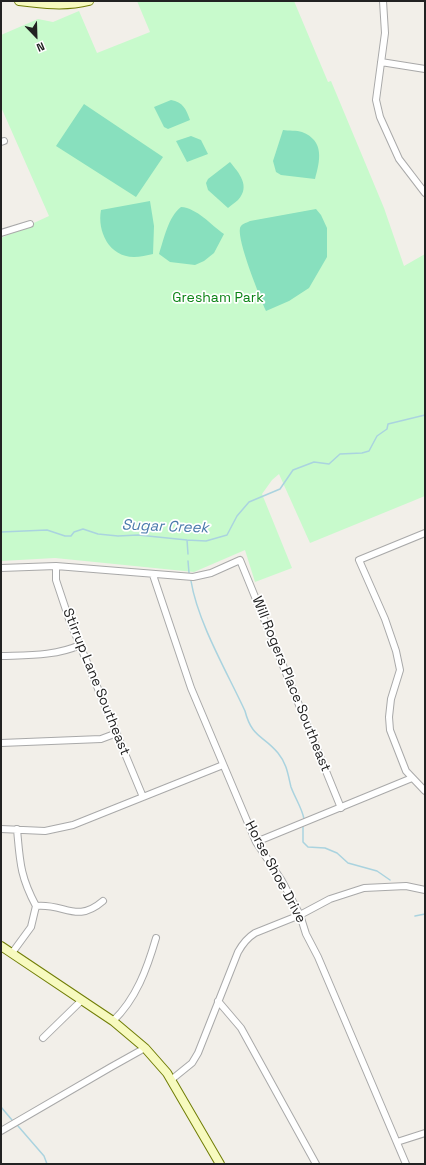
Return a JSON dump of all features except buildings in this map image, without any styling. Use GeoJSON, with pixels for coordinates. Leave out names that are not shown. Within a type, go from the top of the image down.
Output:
{"type":"FeatureCollection","features":[{"type":"Feature","properties":{"kind":"street"},"geometry":{"type":"LineString","coordinates":[[19,1],[48,5],[78,4],[89,1]]}},
{"type":"Feature","properties":{"kind":"street"},"geometry":{"type":"LineString","coordinates":[[383,1],[385,33],[376,100],[380,117],[399,159],[425,193]]}},
{"type":"Feature","properties":{"kind":"street"},"geometry":{"type":"LineString","coordinates":[[381,62],[425,69]]}},
{"type":"Feature","properties":{"kind":"street"},"geometry":{"type":"LineString","coordinates":[[1,233],[30,224]]}},
{"type":"Feature","properties":{"kind":"street"},"geometry":{"type":"LineString","coordinates":[[425,533],[359,560],[385,619],[396,651],[400,670],[391,699],[389,717],[390,730],[406,771],[425,791]]}},
{"type":"Feature","properties":{"kind":"street","name":"Will Rogers Place Southeast"},"geometry":{"type":"LineString","coordinates":[[153,575],[193,577],[211,573],[240,560],[341,808]]}},
{"type":"Feature","properties":{"kind":"street"},"geometry":{"type":"LineString","coordinates":[[1,568],[56,566],[153,575]]}},
{"type":"Feature","properties":{"kind":"street","name":"Stirrup Lane Southeast"},"geometry":{"type":"LineString","coordinates":[[56,566],[56,580],[60,592],[80,645],[143,797]]}},
{"type":"Feature","properties":{"kind":"street","name":"Horse Shoe Drive"},"geometry":{"type":"LineString","coordinates":[[153,575],[191,688],[256,842],[282,881],[300,915],[306,934],[318,957],[406,1164]]}},
{"type":"Feature","properties":{"kind":"street"},"geometry":{"type":"LineString","coordinates":[[1,656],[55,652],[69,650],[80,645]]}},
{"type":"Feature","properties":{"kind":"street"},"geometry":{"type":"LineString","coordinates":[[1,743],[100,739],[117,733]]}},
{"type":"Feature","properties":{"kind":"street"},"geometry":{"type":"LineString","coordinates":[[1,829],[45,831],[73,825],[224,765]]}},
{"type":"Feature","properties":{"kind":"street"},"geometry":{"type":"LineString","coordinates":[[256,842],[412,778]]}},
{"type":"Feature","properties":{"kind":"street"},"geometry":{"type":"LineString","coordinates":[[12,953],[31,927],[36,906],[27,889],[20,868],[17,829]]}},
{"type":"Feature","properties":{"kind":"street"},"geometry":{"type":"LineString","coordinates":[[171,1080],[192,1063],[198,1054],[218,1001],[244,941],[255,932],[300,915],[330,899],[364,888],[406,886],[425,890]]}},
{"type":"Feature","properties":{"kind":"street"},"geometry":{"type":"LineString","coordinates":[[36,906],[46,905],[70,912],[81,913],[92,910],[103,901]]}},
{"type":"Feature","properties":{"kind":"street"},"geometry":{"type":"LineString","coordinates":[[112,1021],[123,1012],[135,994],[149,961],[156,938]]}},
{"type":"Feature","properties":{"kind":"street"},"geometry":{"type":"LineString","coordinates":[[1,946],[112,1021],[145,1048],[167,1073],[220,1164]]}},
{"type":"Feature","properties":{"kind":"street"},"geometry":{"type":"LineString","coordinates":[[43,1038],[82,1000]]}},
{"type":"Feature","properties":{"kind":"street"},"geometry":{"type":"LineString","coordinates":[[218,1001],[241,1028],[316,1164]]}},
{"type":"Feature","properties":{"kind":"street"},"geometry":{"type":"LineString","coordinates":[[1,1131],[145,1048]]}},
{"type":"Feature","properties":{"kind":"street"},"geometry":{"type":"LineString","coordinates":[[397,1142],[425,1133]]}},
{"type":"Feature","properties":{"kind":"green space","name":"Gresham Park"},"geometry":{"type":"Polygon","coordinates":[[[137,1],[294,1],[328,82],[331,81],[384,208],[404,266],[425,254],[425,496],[310,543],[279,474],[272,480],[262,494],[292,568],[255,582],[245,550],[194,572],[55,558],[1,561],[1,238],[49,216],[1,107],[1,35],[38,19],[53,22],[79,11],[97,53],[150,32],[137,1]]]}},
{"type":"Feature","properties":{"kind":"green space"},"geometry":{"type":"Polygon","coordinates":[[[171,100],[178,102],[184,107],[190,120],[168,129],[164,127],[154,107],[171,100]]]}},
{"type":"Feature","properties":{"kind":"green space"},"geometry":{"type":"Polygon","coordinates":[[[84,104],[163,157],[136,197],[56,146],[84,104]]]}},
{"type":"Feature","properties":{"kind":"green space"},"geometry":{"type":"Polygon","coordinates":[[[283,130],[302,132],[309,136],[318,146],[319,159],[315,179],[281,175],[276,172],[273,161],[283,130]]]}},
{"type":"Feature","properties":{"kind":"green space"},"geometry":{"type":"Polygon","coordinates":[[[191,136],[201,140],[208,154],[187,162],[176,141],[191,136]]]}},
{"type":"Feature","properties":{"kind":"green space"},"geometry":{"type":"Polygon","coordinates":[[[230,162],[240,175],[244,185],[244,190],[238,200],[228,208],[208,190],[206,183],[208,179],[230,162]]]}},
{"type":"Feature","properties":{"kind":"green space"},"geometry":{"type":"Polygon","coordinates":[[[150,201],[154,226],[153,254],[134,257],[125,256],[118,253],[112,248],[103,234],[100,218],[101,210],[150,201]]]}},
{"type":"Feature","properties":{"kind":"green space"},"geometry":{"type":"Polygon","coordinates":[[[181,207],[193,210],[224,234],[214,253],[204,261],[195,265],[170,262],[159,254],[170,222],[181,207]]]}},
{"type":"Feature","properties":{"kind":"green space"},"geometry":{"type":"Polygon","coordinates":[[[316,209],[321,215],[327,228],[327,257],[309,288],[289,301],[266,311],[245,256],[240,235],[240,228],[250,221],[316,209]]]}},
{"type":"Feature","properties":{"kind":"waterway","name":"Sugar Creek"},"geometry":{"type":"LineString","coordinates":[[1,532],[47,530],[65,536],[71,536],[74,532],[83,529],[98,534],[118,536],[138,535],[206,541],[227,535],[237,516],[249,502],[280,489],[293,470],[314,462],[329,464],[340,454],[362,453],[369,451],[377,436],[387,429],[388,424],[425,415]]}},
{"type":"Feature","properties":{"kind":"waterway"},"geometry":{"type":"LineString","coordinates":[[187,540],[188,554]]}},
{"type":"Feature","properties":{"kind":"waterway"},"geometry":{"type":"LineString","coordinates":[[188,561],[189,573]]}},
{"type":"Feature","properties":{"kind":"waterway"},"geometry":{"type":"LineString","coordinates":[[191,581],[206,630],[248,720],[258,735],[273,747],[283,761],[291,787],[304,819]]}},
{"type":"Feature","properties":{"kind":"waterway"},"geometry":{"type":"LineString","coordinates":[[303,827],[303,842],[308,847],[325,848],[337,853],[348,863],[377,871],[390,880]]}},
{"type":"Feature","properties":{"kind":"waterway"},"geometry":{"type":"LineString","coordinates":[[415,916],[425,914]]}},
{"type":"Feature","properties":{"kind":"waterway"},"geometry":{"type":"LineString","coordinates":[[1,1107],[12,1120]]}},
{"type":"Feature","properties":{"kind":"waterway"},"geometry":{"type":"LineString","coordinates":[[18,1126],[44,1156],[47,1164]]}}]}
